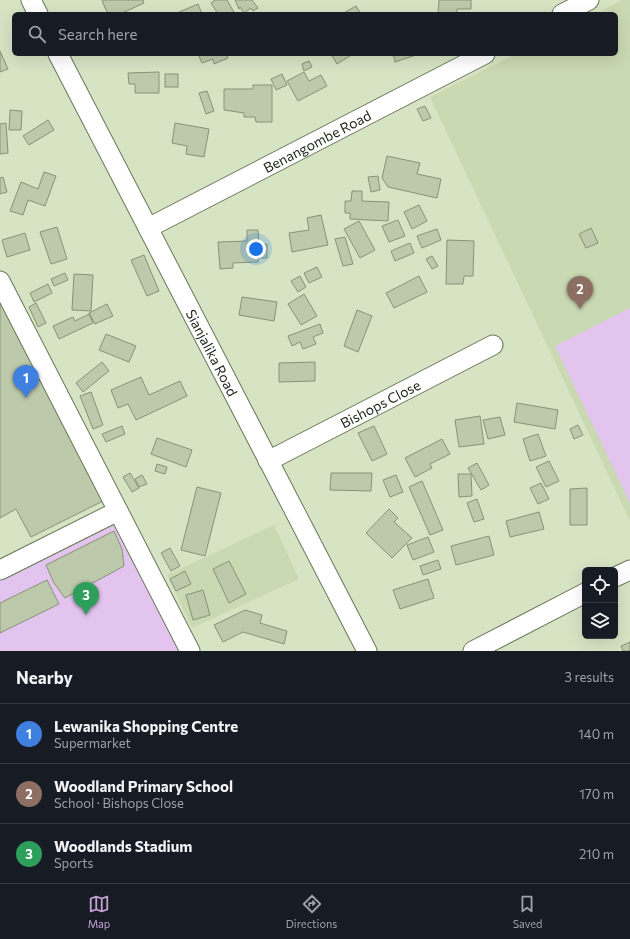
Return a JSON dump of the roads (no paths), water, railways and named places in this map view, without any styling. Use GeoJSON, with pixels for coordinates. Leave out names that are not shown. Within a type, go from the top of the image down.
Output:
{"type":"FeatureCollection","features":[{"type":"Feature","properties":{"kind":"street"},"geometry":{"type":"LineString","coordinates":[[31,0],[37,12]]}},
{"type":"Feature","properties":{"kind":"street"},"geometry":{"type":"LineString","coordinates":[[566,12],[589,0]]}},
{"type":"Feature","properties":{"kind":"street","name":"Sianjalika Road"},"geometry":{"type":"LineString","coordinates":[[59,56],[367,651]]}},
{"type":"Feature","properties":{"kind":"street","name":"Benangombe Road"},"geometry":{"type":"LineString","coordinates":[[148,228],[481,56]]}},
{"type":"Feature","properties":{"kind":"street"},"geometry":{"type":"LineString","coordinates":[[0,281],[190,651]]}},
{"type":"Feature","properties":{"kind":"street","name":"Bishops Close"},"geometry":{"type":"LineString","coordinates":[[268,461],[492,345]]}},
{"type":"Feature","properties":{"kind":"street"},"geometry":{"type":"LineString","coordinates":[[0,570],[118,510]]}},
{"type":"Feature","properties":{"kind":"street"},"geometry":{"type":"LineString","coordinates":[[618,576],[630,570]]}},
{"type":"Feature","properties":{"kind":"street"},"geometry":{"type":"LineString","coordinates":[[473,651],[582,595]]}},
{"type":"Feature","properties":{"kind":"place","name":"Woodland Primary School"},"geometry":{"type":"Point","coordinates":[580,309]}},
{"type":"Feature","properties":{"kind":"place","name":"Lewanika Shopping Centre"},"geometry":{"type":"Point","coordinates":[26,398]}},
{"type":"Feature","properties":{"kind":"place","name":"Woodlands Stadium"},"geometry":{"type":"Point","coordinates":[86,615]}}]}
